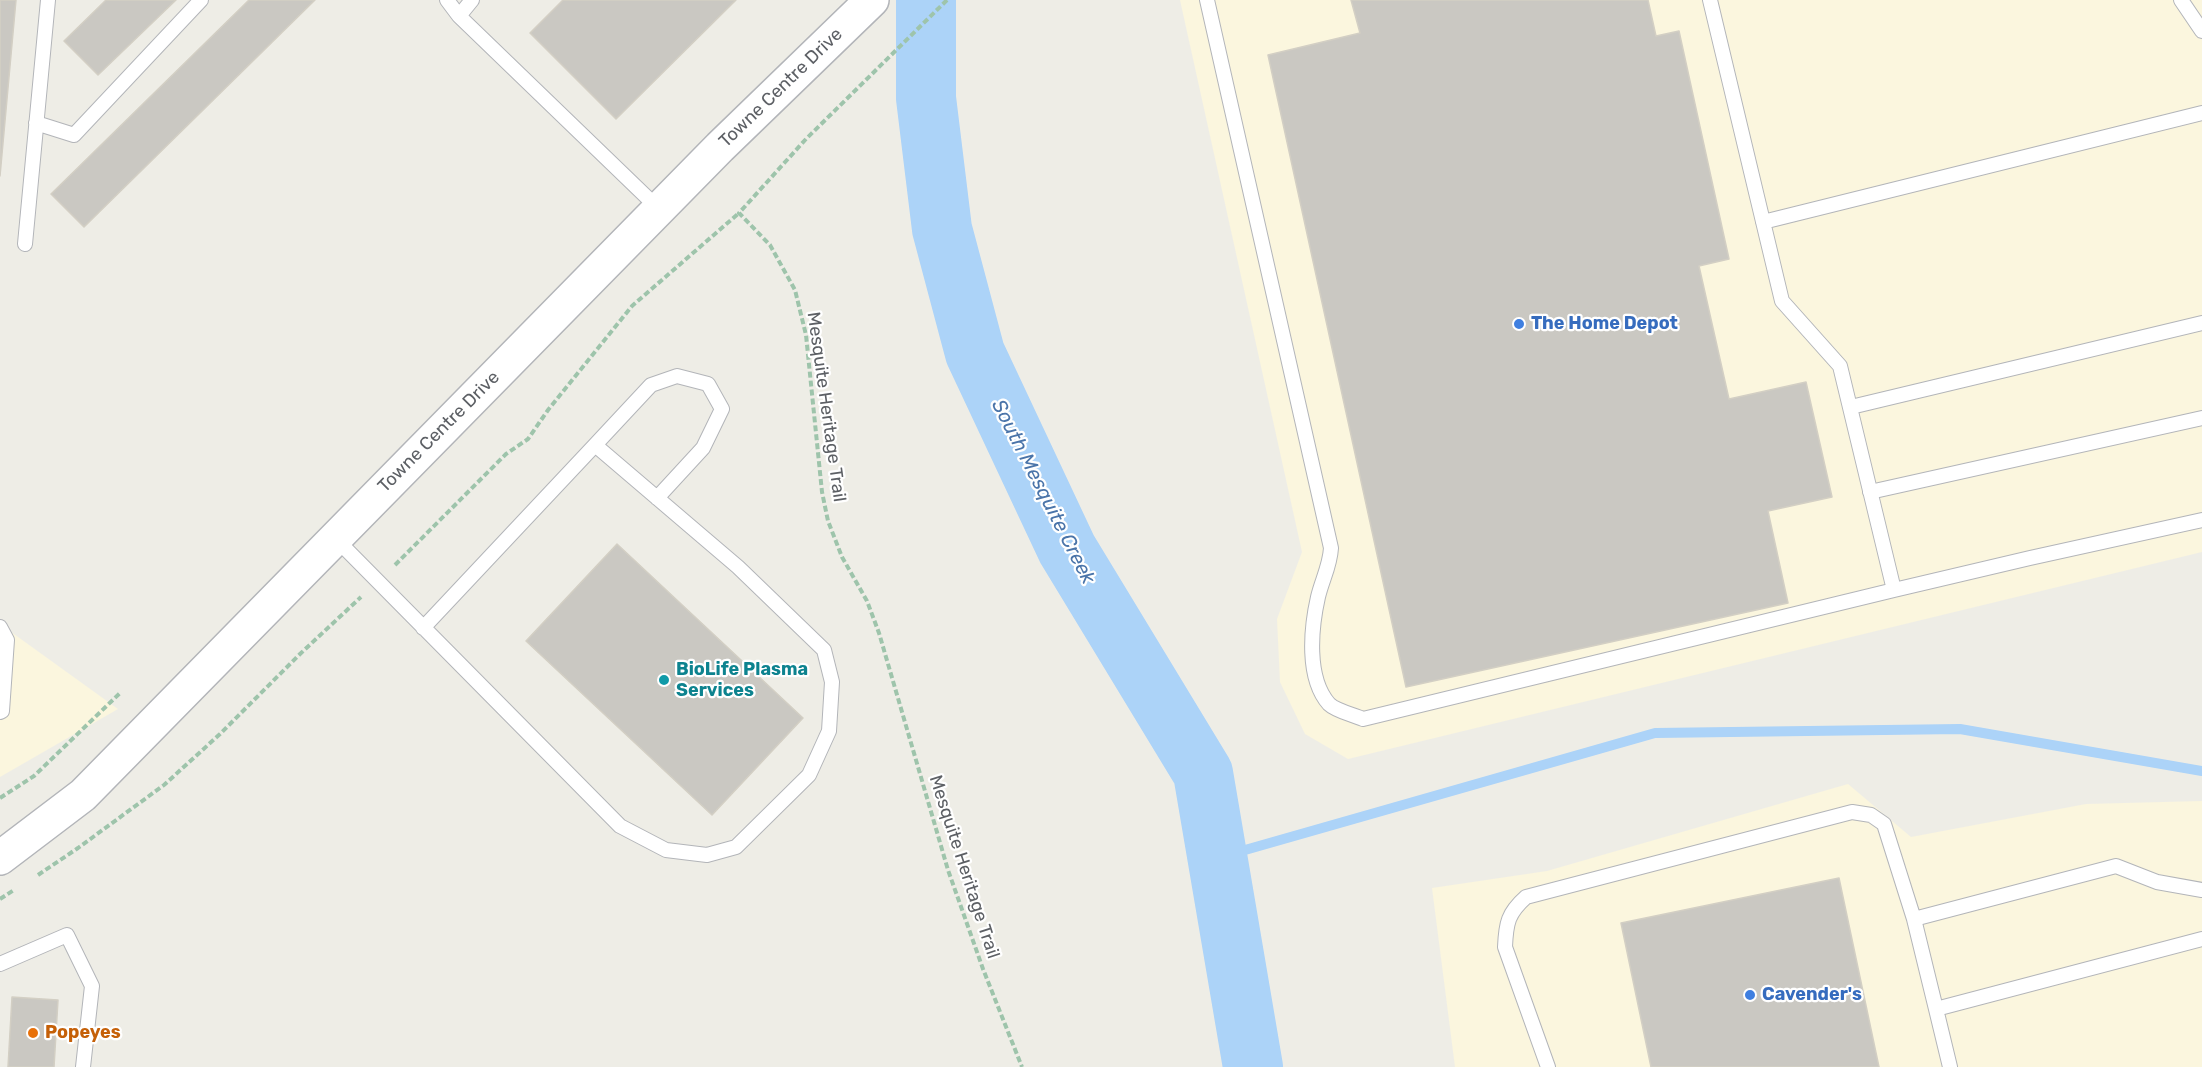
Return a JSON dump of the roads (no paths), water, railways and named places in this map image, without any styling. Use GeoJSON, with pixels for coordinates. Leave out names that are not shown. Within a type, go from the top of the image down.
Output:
{"type":"FeatureCollection","features":[{"type":"Feature","properties":{"kind":"street","name":"Towne Centre Drive"},"geometry":{"type":"LineString","coordinates":[[0,858],[83,795],[720,147],[872,0]]}},
{"type":"Feature","properties":{"kind":"lane"},"geometry":{"type":"LineString","coordinates":[[25,244],[48,0]]}},
{"type":"Feature","properties":{"kind":"lane"},"geometry":{"type":"LineString","coordinates":[[36,123],[74,135],[201,0]]}},
{"type":"Feature","properties":{"kind":"lane"},"geometry":{"type":"LineString","coordinates":[[447,0],[459,16],[659,209]]}},
{"type":"Feature","properties":{"kind":"lane"},"geometry":{"type":"LineString","coordinates":[[459,16],[472,0]]}},
{"type":"Feature","properties":{"kind":"lane"},"geometry":{"type":"LineString","coordinates":[[1207,0],[1331,548],[1330,564],[1318,594],[1313,624],[1311,660],[1320,686],[1330,705],[1363,719],[1894,590],[2202,520]]}},
{"type":"Feature","properties":{"kind":"lane"},"geometry":{"type":"LineString","coordinates":[[1710,0],[1782,301],[1840,366],[1894,590]]}},
{"type":"Feature","properties":{"kind":"lane"},"geometry":{"type":"LineString","coordinates":[[2181,0],[2202,31]]}},
{"type":"Feature","properties":{"kind":"lane"},"geometry":{"type":"LineString","coordinates":[[1763,222],[2202,113]]}},
{"type":"Feature","properties":{"kind":"lane"},"geometry":{"type":"LineString","coordinates":[[1851,406],[2202,323]]}},
{"type":"Feature","properties":{"kind":"lane"},"geometry":{"type":"LineString","coordinates":[[423,627],[651,385],[677,376],[708,384],[722,409],[703,448],[657,498]]}},
{"type":"Feature","properties":{"kind":"lane"},"geometry":{"type":"LineString","coordinates":[[1870,492],[2202,418]]}},
{"type":"Feature","properties":{"kind":"lane"},"geometry":{"type":"LineString","coordinates":[[335,538],[620,826],[666,850],[707,855],[736,847],[809,775],[829,731],[832,682],[824,650],[738,567],[595,445]]}},
{"type":"Feature","properties":{"kind":"lane"},"geometry":{"type":"LineString","coordinates":[[0,627],[7,640],[0,712]]}},
{"type":"Feature","properties":{"kind":"lane"},"geometry":{"type":"LineString","coordinates":[[1548,1067],[1505,946],[1506,927],[1513,908],[1526,897],[1852,812],[1871,815],[1884,824],[1914,919],[1950,1067]]}},
{"type":"Feature","properties":{"kind":"lane"},"geometry":{"type":"LineString","coordinates":[[1914,919],[2116,866],[2157,882],[2202,890]]}},
{"type":"Feature","properties":{"kind":"lane"},"geometry":{"type":"LineString","coordinates":[[0,964],[67,935],[92,986],[83,1067]]}},
{"type":"Feature","properties":{"kind":"lane"},"geometry":{"type":"LineString","coordinates":[[1936,1009],[2202,939]]}},
{"type":"Feature","properties":{"kind":"waterway","name":"South Mesquite Creek"},"geometry":{"type":"LineString","coordinates":[[926,0],[926,98],[942,229],[975,353],[1067,549],[1203,773],[1253,1067]]}},
{"type":"Feature","properties":{"kind":"waterway"},"geometry":{"type":"LineString","coordinates":[[1217,858],[1655,733],[1960,729],[2202,771]]}},
{"type":"Feature","properties":{"kind":"place","name":"The Home Depot"},"geometry":{"type":"Point","coordinates":[1519,324]}},
{"type":"Feature","properties":{"kind":"place","name":"BioLife Plasma Services"},"geometry":{"type":"Point","coordinates":[664,680]}},
{"type":"Feature","properties":{"kind":"place","name":"Cavender's"},"geometry":{"type":"Point","coordinates":[1750,995]}},
{"type":"Feature","properties":{"kind":"place","name":"Popeyes"},"geometry":{"type":"Point","coordinates":[33,1033]}}]}
